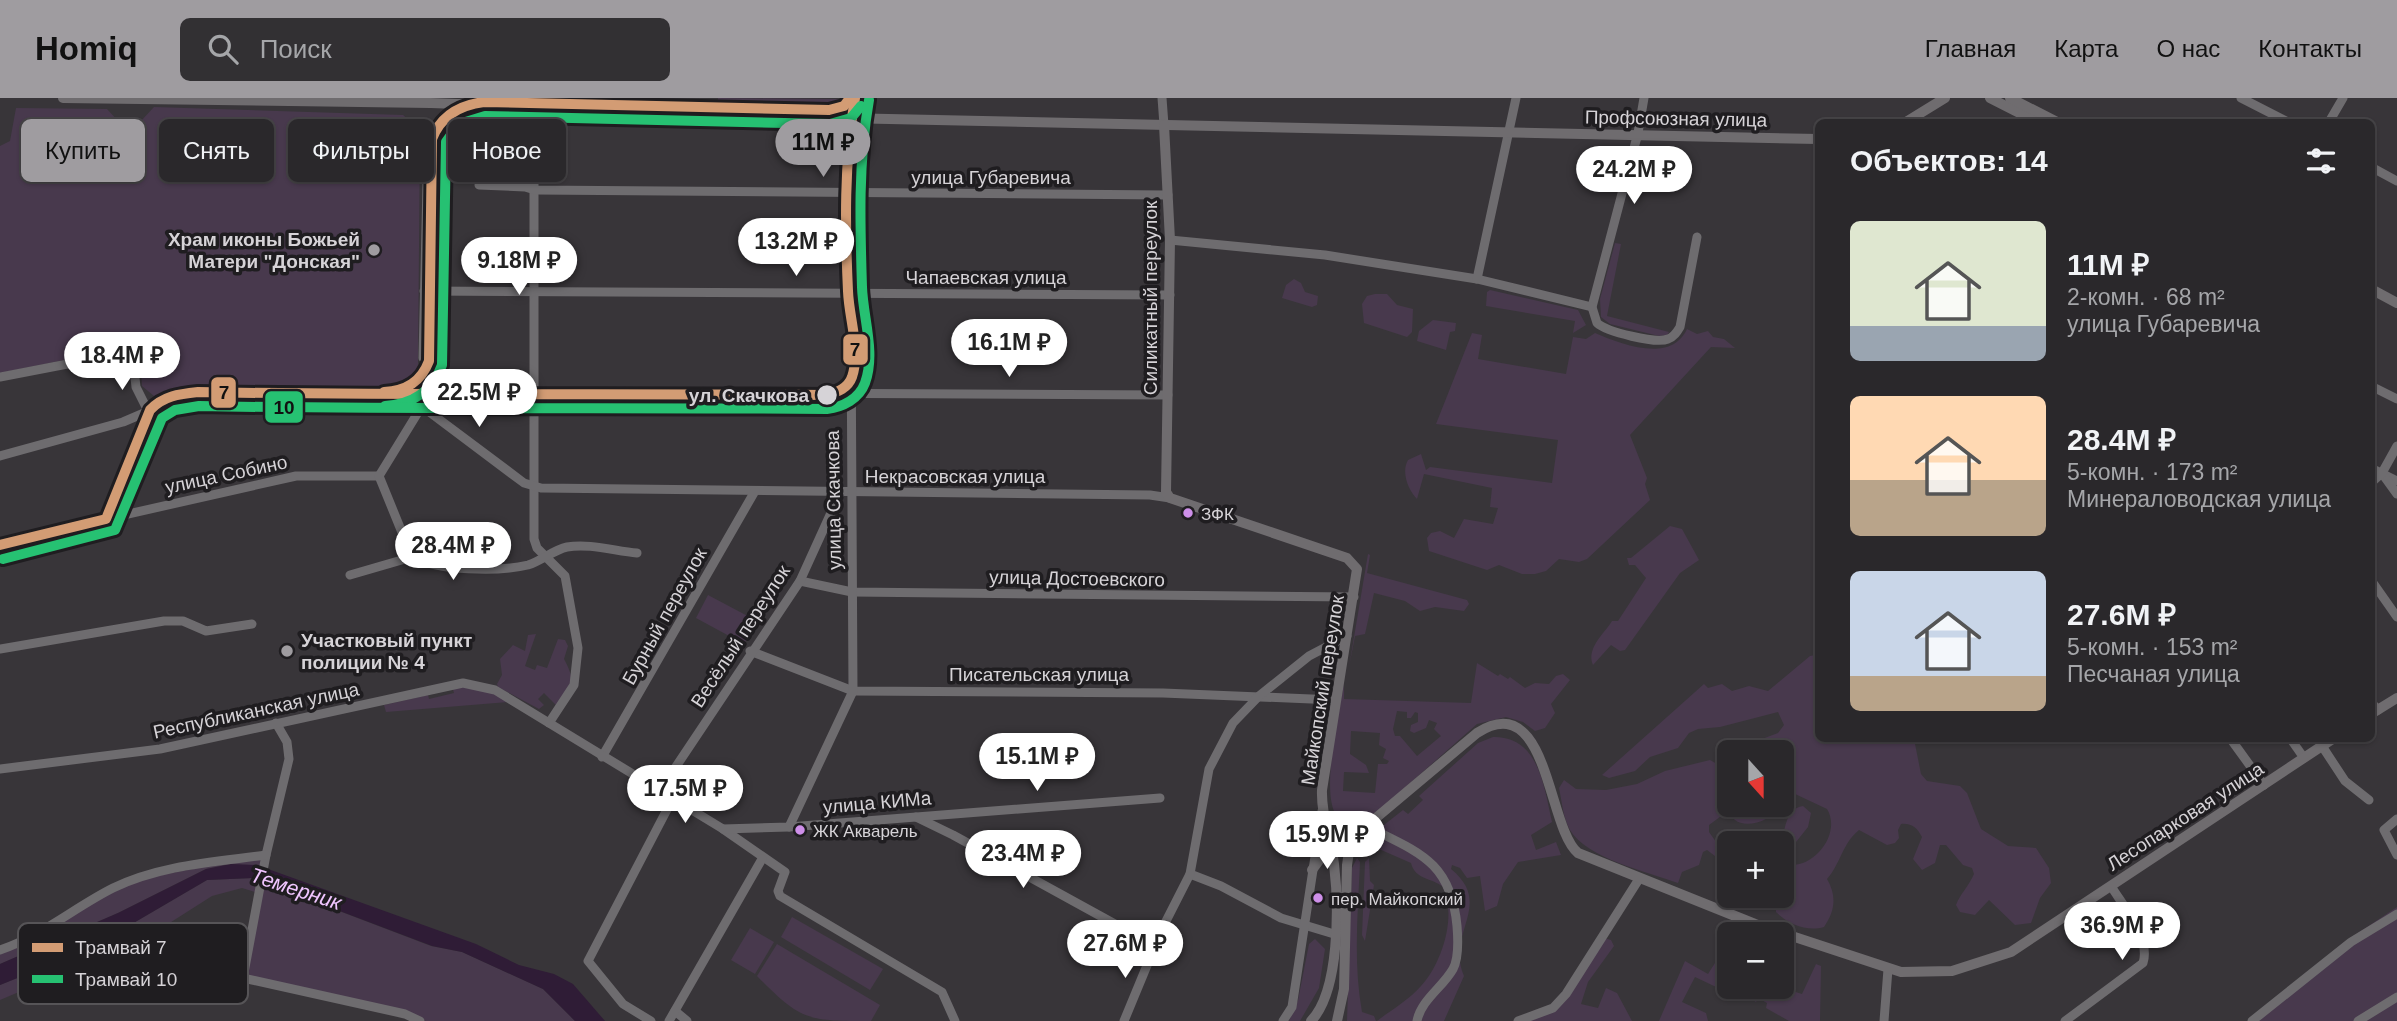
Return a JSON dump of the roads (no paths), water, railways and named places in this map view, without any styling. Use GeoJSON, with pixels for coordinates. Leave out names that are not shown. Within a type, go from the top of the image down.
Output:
{"type":"FeatureCollection","features":[{"type":"Feature","properties":{"kind":"main road","name":"Профсоюзная улица"},"geometry":{"type":"LineString","coordinates":[[63,98],[431,101],[842,118],[1815,139]]}},
{"type":"Feature","properties":{"kind":"main road"},"geometry":{"type":"LineString","coordinates":[[1926,110],[1929,98]]}},
{"type":"Feature","properties":{"kind":"main road"},"geometry":{"type":"LineString","coordinates":[[1911,119],[1945,98]]}},
{"type":"Feature","properties":{"kind":"main road"},"geometry":{"type":"LineString","coordinates":[[1990,98],[2031,119]]}},
{"type":"Feature","properties":{"kind":"main road"},"geometry":{"type":"LineString","coordinates":[[2010,98],[2051,119]]}},
{"type":"Feature","properties":{"kind":"main road","name":"Силикатный переулок"},"geometry":{"type":"LineString","coordinates":[[1164,125],[1170,240],[1165,488],[1170,498]]}},
{"type":"Feature","properties":{"kind":"main road"},"geometry":{"type":"LineString","coordinates":[[2375,291],[2397,303]]}},
{"type":"Feature","properties":{"kind":"main road"},"geometry":{"type":"LineString","coordinates":[[2375,299],[2397,311]]}},
{"type":"Feature","properties":{"kind":"main road","name":"Некрасовская улица"},"geometry":{"type":"LineString","coordinates":[[1170,498],[1347,558],[1355,565],[1357,575]]}},
{"type":"Feature","properties":{"kind":"main road","name":"Майкопский переулок"},"geometry":{"type":"LineString","coordinates":[[1311,1021],[1328,992],[1335,934],[1333,858],[1322,811],[1323,778],[1357,575]]}},
{"type":"Feature","properties":{"kind":"main road"},"geometry":{"type":"LineString","coordinates":[[2375,708],[2397,698]]}},
{"type":"Feature","properties":{"kind":"main road","name":"Лесопарковая улица"},"geometry":{"type":"LineString","coordinates":[[1366,826],[1477,733],[1495,725],[1508,726],[1524,735],[1538,752],[1550,783],[1562,831],[1570,845],[1584,856],[1755,924],[1888,969],[1930,974],[1991,960],[2024,943],[2328,742]]}},
{"type":"Feature","properties":{"kind":"main road"},"geometry":{"type":"LineString","coordinates":[[1322,811],[1337,827],[1366,826]]}},
{"type":"Feature","properties":{"kind":"main road"},"geometry":{"type":"LineString","coordinates":[[1312,870],[1331,844],[1366,826]]}},
{"type":"Feature","properties":{"kind":"main road"},"geometry":{"type":"LineString","coordinates":[[1337,1021],[1344,989],[1347,863],[1350,845],[1366,826]]}},
{"type":"Feature","properties":{"kind":"main road"},"geometry":{"type":"LineString","coordinates":[[1312,870],[1333,858],[1343,858],[1347,863]]}},
{"type":"Feature","properties":{"kind":"street"},"geometry":{"type":"LineString","coordinates":[[842,118],[852,98]]}},
{"type":"Feature","properties":{"kind":"street","name":"Силикатный переулок"},"geometry":{"type":"LineString","coordinates":[[1162,98],[1164,125]]}},
{"type":"Feature","properties":{"kind":"street"},"geometry":{"type":"LineString","coordinates":[[1477,279],[1511,132],[1516,98]]}},
{"type":"Feature","properties":{"kind":"street"},"geometry":{"type":"LineString","coordinates":[[1644,98],[1638,134],[1592,307],[1594,319],[1609,330],[1657,341],[1673,337],[1680,327],[1696,237]]}},
{"type":"Feature","properties":{"kind":"street"},"geometry":{"type":"LineString","coordinates":[[2241,98],[2282,119]]}},
{"type":"Feature","properties":{"kind":"street"},"geometry":{"type":"LineString","coordinates":[[2331,119],[2343,98]]}},
{"type":"Feature","properties":{"kind":"street"},"geometry":{"type":"LineString","coordinates":[[534,107],[534,539],[537,548],[548,556],[565,576],[578,656],[574,685],[549,723]]}},
{"type":"Feature","properties":{"kind":"street","name":"улица Скачкова"},"geometry":{"type":"LineString","coordinates":[[789,827],[853,691],[849,393],[850,151],[842,118]]}},
{"type":"Feature","properties":{"kind":"street"},"geometry":{"type":"LineString","coordinates":[[2375,169],[2397,181]]}},
{"type":"Feature","properties":{"kind":"street"},"geometry":{"type":"LineString","coordinates":[[423,358],[426,184]]}},
{"type":"Feature","properties":{"kind":"street","name":"улица Губаревича"},"geometry":{"type":"LineString","coordinates":[[479,185],[535,190],[1168,194]]}},
{"type":"Feature","properties":{"kind":"street"},"geometry":{"type":"LineString","coordinates":[[1170,240],[1325,255],[1477,279],[1592,307]]}},
{"type":"Feature","properties":{"kind":"street","name":"Чапаевская улица"},"geometry":{"type":"LineString","coordinates":[[425,291],[1170,295]]}},
{"type":"Feature","properties":{"kind":"street"},"geometry":{"type":"LineString","coordinates":[[0,377],[114,355],[131,357],[135,364],[136,387],[148,411],[105,519]]}},
{"type":"Feature","properties":{"kind":"street"},"geometry":{"type":"LineString","coordinates":[[2375,388],[2397,399]]}},
{"type":"Feature","properties":{"kind":"street"},"geometry":{"type":"LineString","coordinates":[[0,456],[123,422],[172,401],[420,402],[515,397],[533,391],[1168,395]]}},
{"type":"Feature","properties":{"kind":"street"},"geometry":{"type":"LineString","coordinates":[[412,557],[379,476],[420,402]]}},
{"type":"Feature","properties":{"kind":"street"},"geometry":{"type":"LineString","coordinates":[[420,402],[533,487]]}},
{"type":"Feature","properties":{"kind":"street"},"geometry":{"type":"LineString","coordinates":[[2375,479],[2382,473],[2397,446]]}},
{"type":"Feature","properties":{"kind":"street"},"geometry":{"type":"LineString","coordinates":[[2375,470],[2397,481]]}},
{"type":"Feature","properties":{"kind":"street"},"geometry":{"type":"LineString","coordinates":[[2382,473],[2397,494]]}},
{"type":"Feature","properties":{"kind":"street","name":"улица Собино"},"geometry":{"type":"LineString","coordinates":[[0,543],[296,476],[379,476]]}},
{"type":"Feature","properties":{"kind":"street","name":"Некрасовская улица"},"geometry":{"type":"LineString","coordinates":[[533,487],[1150,495],[1170,498]]}},
{"type":"Feature","properties":{"kind":"street","name":"Бурный переулок"},"geometry":{"type":"LineString","coordinates":[[602,757],[755,491]]}},
{"type":"Feature","properties":{"kind":"street","name":"Весёлый переулок"},"geometry":{"type":"LineString","coordinates":[[659,792],[750,652],[800,581],[839,493]]}},
{"type":"Feature","properties":{"kind":"street"},"geometry":{"type":"LineString","coordinates":[[350,575],[412,557],[428,564],[461,567],[526,565],[572,546],[637,553]]}},
{"type":"Feature","properties":{"kind":"street","name":"улица Достоевского"},"geometry":{"type":"LineString","coordinates":[[800,581],[852,592],[1354,597]]}},
{"type":"Feature","properties":{"kind":"street"},"geometry":{"type":"LineString","coordinates":[[2375,586],[2397,617]]}},
{"type":"Feature","properties":{"kind":"street"},"geometry":{"type":"LineString","coordinates":[[0,649],[164,621],[183,621],[206,631],[252,624]]}},
{"type":"Feature","properties":{"kind":"street"},"geometry":{"type":"LineString","coordinates":[[1144,940],[1163,927],[1190,874],[1209,769],[1233,723],[1259,696],[1309,656],[1347,636]]}},
{"type":"Feature","properties":{"kind":"street","name":"Писательская улица"},"geometry":{"type":"LineString","coordinates":[[750,652],[853,691],[1259,696],[1335,700]]}},
{"type":"Feature","properties":{"kind":"street","name":"Республиканская улица"},"geometry":{"type":"LineString","coordinates":[[0,769],[147,752],[463,683],[495,690],[723,829],[786,874],[778,889],[780,896],[942,992],[955,1021]]}},
{"type":"Feature","properties":{"kind":"street"},"geometry":{"type":"LineString","coordinates":[[248,950],[266,855],[289,759],[284,735],[276,723]]}},
{"type":"Feature","properties":{"kind":"street"},"geometry":{"type":"LineString","coordinates":[[2233,742],[2264,785]]}},
{"type":"Feature","properties":{"kind":"street"},"geometry":{"type":"LineString","coordinates":[[2293,742],[2304,758]]}},
{"type":"Feature","properties":{"kind":"street"},"geometry":{"type":"LineString","coordinates":[[2322,746],[2345,781],[2368,800]]}},
{"type":"Feature","properties":{"kind":"street","name":"улица КИМа"},"geometry":{"type":"LineString","coordinates":[[723,829],[789,827],[1160,799]]}},
{"type":"Feature","properties":{"kind":"street"},"geometry":{"type":"LineString","coordinates":[[651,1021],[623,1004],[588,961],[672,800]]}},
{"type":"Feature","properties":{"kind":"street","name":"Майкопский переулок"},"geometry":{"type":"LineString","coordinates":[[1286,1018],[1305,926],[1322,811]]}},
{"type":"Feature","properties":{"kind":"street"},"geometry":{"type":"LineString","coordinates":[[914,817],[953,835],[1144,940],[1148,949],[1148,963],[1124,1021]]}},
{"type":"Feature","properties":{"kind":"street"},"geometry":{"type":"LineString","coordinates":[[2397,818],[2384,830],[2397,855]]}},
{"type":"Feature","properties":{"kind":"street"},"geometry":{"type":"LineString","coordinates":[[1366,826],[1426,856],[1451,892],[1458,936],[1455,967],[1427,1000],[1417,1021]]}},
{"type":"Feature","properties":{"kind":"street"},"geometry":{"type":"LineString","coordinates":[[54,923],[138,878],[196,864],[266,855]]}},
{"type":"Feature","properties":{"kind":"street"},"geometry":{"type":"LineString","coordinates":[[668,1021],[762,859]]}},
{"type":"Feature","properties":{"kind":"street"},"geometry":{"type":"LineString","coordinates":[[1190,874],[1221,886],[1281,918],[1335,934]]}},
{"type":"Feature","properties":{"kind":"street"},"geometry":{"type":"LineString","coordinates":[[1518,1021],[1553,1008],[1566,995],[1639,879]]}},
{"type":"Feature","properties":{"kind":"street"},"geometry":{"type":"LineString","coordinates":[[2065,1021],[2143,963],[2145,953],[2137,930],[2110,886]]}},
{"type":"Feature","properties":{"kind":"street"},"geometry":{"type":"LineString","coordinates":[[2252,1021],[2351,943],[2397,914]]}},
{"type":"Feature","properties":{"kind":"street"},"geometry":{"type":"LineString","coordinates":[[0,950],[18,943]]}},
{"type":"Feature","properties":{"kind":"street"},"geometry":{"type":"LineString","coordinates":[[1884,1021],[1888,969]]}},
{"type":"Feature","properties":{"kind":"street"},"geometry":{"type":"LineString","coordinates":[[248,979],[405,1014],[420,1021]]}},
{"type":"Feature","properties":{"kind":"street"},"geometry":{"type":"LineString","coordinates":[[2358,1021],[2397,997]]}},
{"type":"Feature","properties":{"kind":"street"},"geometry":{"type":"LineString","coordinates":[[675,1011],[687,1021]]}},
{"type":"Feature","properties":{"kind":"water","name":"Темерник"},"geometry":{"type":"Polygon","coordinates":[[[231,864],[257,865],[476,944],[519,965],[554,974],[573,984],[605,1021],[575,1021],[543,989],[462,952],[432,946],[253,878],[207,880],[134,923],[95,923],[206,869],[231,864]]]}},
{"type":"Feature","properties":{"kind":"water"},"geometry":{"type":"Polygon","coordinates":[[[18,956],[18,978],[0,985],[0,964],[18,956]]]}},
{"type":"Feature","properties":{"kind":"tram line"},"geometry":{"type":"LineString","coordinates":[[493,98],[768,108]]}},
{"type":"Feature","properties":{"kind":"tram line","name":"7"},"geometry":{"type":"LineString","coordinates":[[384,392],[399,390],[412,384],[422,375],[429,361],[432,139],[452,113],[484,102],[829,110],[844,106],[850,98]]}},
{"type":"Feature","properties":{"kind":"tram line"},"geometry":{"type":"LineString","coordinates":[[848,131],[851,98]]}},
{"type":"Feature","properties":{"kind":"tram line","name":"7"},"geometry":{"type":"LineString","coordinates":[[0,545],[106,519],[150,410],[172,396],[198,392],[827,395],[839,391],[852,377],[855,356],[848,291],[846,219],[847,170],[855,98]]}},
{"type":"Feature","properties":{"kind":"tram line","name":"10"},"geometry":{"type":"LineString","coordinates":[[3,559],[115,530],[162,418],[175,410],[199,406],[827,409],[844,404],[855,398],[862,389],[869,360],[862,287],[860,217],[861,170],[869,100]]}},
{"type":"Feature","properties":{"kind":"tram line","name":"10"},"geometry":{"type":"LineString","coordinates":[[385,406],[404,403],[420,395],[433,383],[442,365],[446,142],[459,124],[485,116],[830,124],[851,118],[861,106]]}},
{"type":"Feature","properties":{"kind":"tram line"},"geometry":{"type":"LineString","coordinates":[[821,110],[839,122],[848,140]]}},
{"type":"Feature","properties":{"kind":"place","name":"Храм иконы Божьей Матери \"Донская\""},"geometry":{"type":"Point","coordinates":[374,250]}},
{"type":"Feature","properties":{"kind":"place","name":"ул. Скачкова"},"geometry":{"type":"Point","coordinates":[827,395]}},
{"type":"Feature","properties":{"kind":"place","name":"ЗФК"},"geometry":{"type":"Point","coordinates":[1188,513]}},
{"type":"Feature","properties":{"kind":"place","name":"Участковый пункт полиции № 4"},"geometry":{"type":"Point","coordinates":[287,651]}},
{"type":"Feature","properties":{"kind":"place","name":"ЖК Акварель"},"geometry":{"type":"Point","coordinates":[800,830]}},
{"type":"Feature","properties":{"kind":"place","name":"пер. Майкопский"},"geometry":{"type":"Point","coordinates":[1318,898]}}]}
